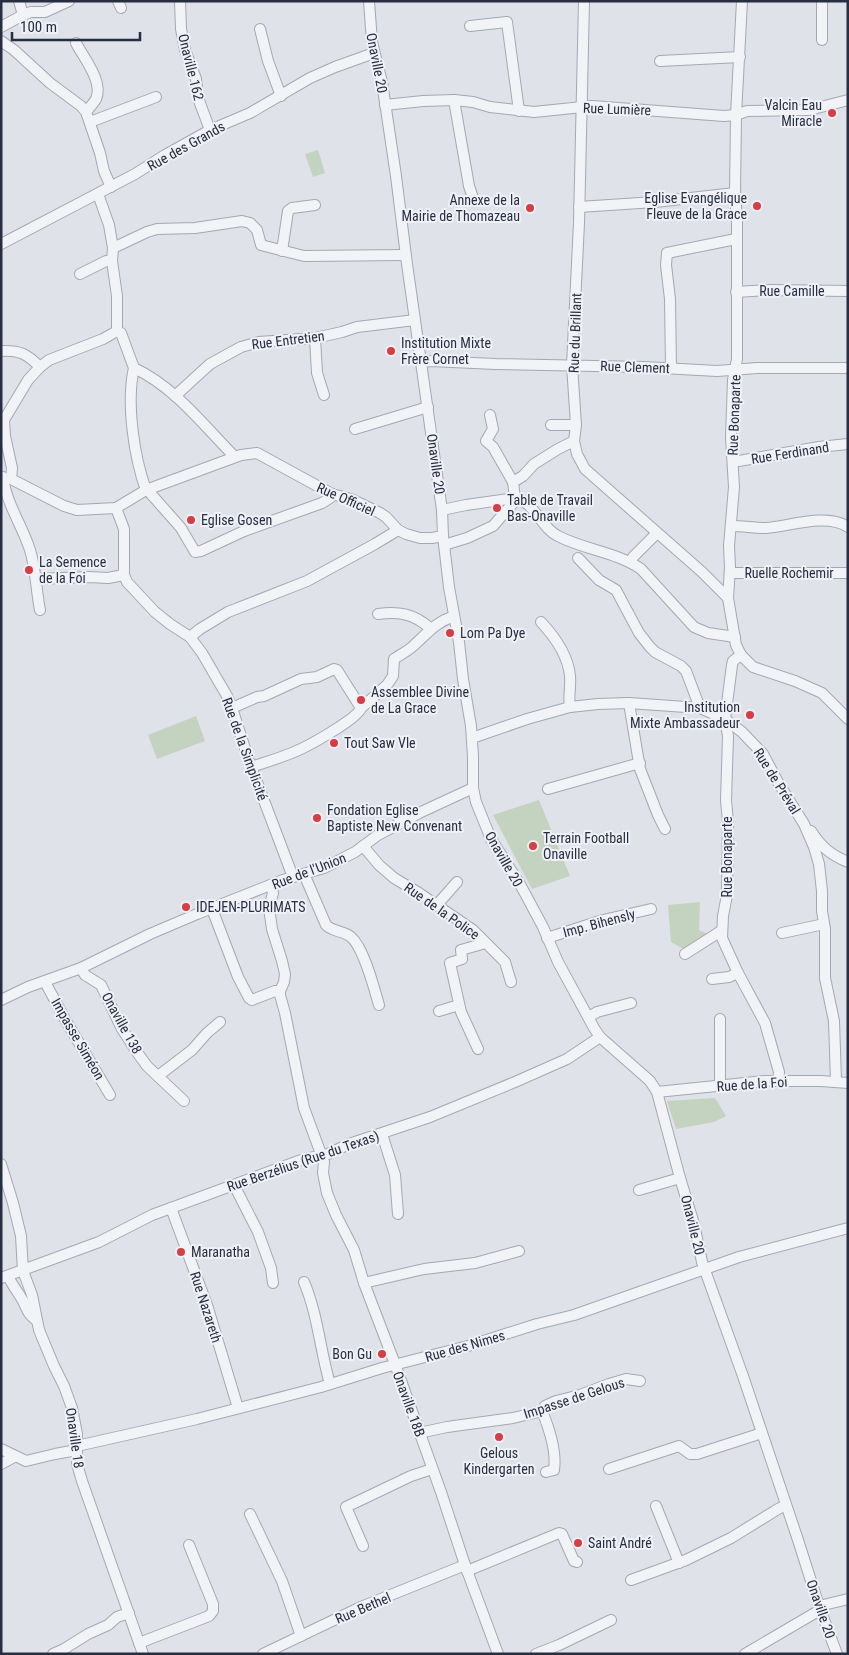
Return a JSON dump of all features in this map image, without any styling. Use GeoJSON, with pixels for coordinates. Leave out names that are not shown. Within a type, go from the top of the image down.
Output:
{"type":"FeatureCollection","features":[{"type":"Feature","properties":{"kind":"street"},"geometry":{"type":"LineString","coordinates":[[19,1],[23,15]]}},
{"type":"Feature","properties":{"kind":"street"},"geometry":{"type":"LineString","coordinates":[[1,27],[23,15],[31,12],[45,12],[69,1]]}},
{"type":"Feature","properties":{"kind":"street","name":"Onaville 162"},"geometry":{"type":"LineString","coordinates":[[180,1],[181,29],[185,50],[196,79],[198,98],[210,130]]}},
{"type":"Feature","properties":{"kind":"street","name":"Onaville 20"},"geometry":{"type":"LineString","coordinates":[[369,1],[374,53],[382,82],[399,193],[405,255],[442,510],[448,587],[472,738],[473,788],[476,802],[491,839],[521,886],[567,980],[600,1037],[650,1081],[657,1092],[705,1269],[836,1654]]}},
{"type":"Feature","properties":{"kind":"street","name":"Rue du Brillant"},"geometry":{"type":"LineString","coordinates":[[584,1],[579,207],[572,364],[576,425],[574,441],[577,454],[585,469],[691,562],[728,598]]}},
{"type":"Feature","properties":{"kind":"street","name":"Rue Bonaparte"},"geometry":{"type":"LineString","coordinates":[[742,1],[736,115],[737,359],[733,380],[731,438],[734,487],[729,546],[730,574],[728,598],[735,637],[741,655],[733,661],[724,719],[728,736],[726,800],[728,822],[728,895],[721,931],[725,946],[765,1023],[778,1072],[778,1081]]}},
{"type":"Feature","properties":{"kind":"street"},"geometry":{"type":"LineString","coordinates":[[822,1],[822,40]]}},
{"type":"Feature","properties":{"kind":"street"},"geometry":{"type":"LineString","coordinates":[[470,26],[506,22],[519,111]]}},
{"type":"Feature","properties":{"kind":"street"},"geometry":{"type":"LineString","coordinates":[[260,29],[268,61],[281,96]]}},
{"type":"Feature","properties":{"kind":"street"},"geometry":{"type":"LineString","coordinates":[[1,41],[86,112],[100,152],[104,171],[111,187]]}},
{"type":"Feature","properties":{"kind":"street"},"geometry":{"type":"LineString","coordinates":[[76,42],[96,78],[96,99],[86,112]]}},
{"type":"Feature","properties":{"kind":"street","name":"Rue des Grands"},"geometry":{"type":"LineString","coordinates":[[1,244],[135,174],[210,130],[250,113],[318,74],[374,53]]}},
{"type":"Feature","properties":{"kind":"street"},"geometry":{"type":"LineString","coordinates":[[660,61],[740,57]]}},
{"type":"Feature","properties":{"kind":"street"},"geometry":{"type":"LineString","coordinates":[[90,122],[156,97]]}},
{"type":"Feature","properties":{"kind":"street"},"geometry":{"type":"LineString","coordinates":[[454,100],[469,186],[474,202]]}},
{"type":"Feature","properties":{"kind":"street","name":"Rue Lumière"},"geometry":{"type":"LineString","coordinates":[[385,105],[454,100],[473,102],[490,107],[534,112],[581,107],[607,107],[724,116],[736,115],[747,110],[809,110],[848,100]]}},
{"type":"Feature","properties":{"kind":"street"},"geometry":{"type":"LineString","coordinates":[[579,207],[655,202],[735,193]]}},
{"type":"Feature","properties":{"kind":"street"},"geometry":{"type":"LineString","coordinates":[[98,194],[109,225],[113,248],[112,261],[117,296],[117,331]]}},
{"type":"Feature","properties":{"kind":"street"},"geometry":{"type":"LineString","coordinates":[[282,251],[288,211],[292,208],[315,205]]}},
{"type":"Feature","properties":{"kind":"street"},"geometry":{"type":"LineString","coordinates":[[113,248],[157,229],[195,228],[242,221],[250,223],[257,230],[261,245],[304,256],[405,255]]}},
{"type":"Feature","properties":{"kind":"street"},"geometry":{"type":"LineString","coordinates":[[671,368],[670,298],[666,253],[736,239]]}},
{"type":"Feature","properties":{"kind":"street"},"geometry":{"type":"LineString","coordinates":[[80,274],[106,261],[112,261]]}},
{"type":"Feature","properties":{"kind":"street","name":"Rue Camille"},"geometry":{"type":"LineString","coordinates":[[736,292],[769,290],[848,291]]}},
{"type":"Feature","properties":{"kind":"street","name":"Rue Entretien"},"geometry":{"type":"LineString","coordinates":[[175,396],[210,364],[241,347],[258,342],[315,338],[357,327],[415,320]]}},
{"type":"Feature","properties":{"kind":"street"},"geometry":{"type":"LineString","coordinates":[[40,610],[30,550],[5,491],[5,478],[12,468],[4,420],[28,380],[40,367],[59,355],[103,339],[117,331]]}},
{"type":"Feature","properties":{"kind":"street"},"geometry":{"type":"LineString","coordinates":[[117,331],[121,332],[134,368],[131,410],[139,470],[147,489],[180,528],[195,552],[244,531],[322,503],[330,498],[332,494]]}},
{"type":"Feature","properties":{"kind":"street"},"geometry":{"type":"LineString","coordinates":[[315,338],[317,373],[324,395]]}},
{"type":"Feature","properties":{"kind":"street"},"geometry":{"type":"LineString","coordinates":[[1,351],[20,352],[32,359],[40,367]]}},
{"type":"Feature","properties":{"kind":"street","name":"Rue Clement"},"geometry":{"type":"LineString","coordinates":[[422,362],[572,364],[735,370],[757,368],[848,368]]}},
{"type":"Feature","properties":{"kind":"street"},"geometry":{"type":"LineString","coordinates":[[5,478],[76,510],[116,508],[147,489],[235,457],[175,396],[155,380],[134,368]]}},
{"type":"Feature","properties":{"kind":"street"},"geometry":{"type":"LineString","coordinates":[[355,429],[428,407]]}},
{"type":"Feature","properties":{"kind":"street"},"geometry":{"type":"LineString","coordinates":[[490,415],[493,429],[486,441],[493,447],[513,482],[514,498]]}},
{"type":"Feature","properties":{"kind":"street"},"geometry":{"type":"LineString","coordinates":[[551,425],[576,425]]}},
{"type":"Feature","properties":{"kind":"street"},"geometry":{"type":"LineString","coordinates":[[513,482],[524,476],[534,464],[574,441]]}},
{"type":"Feature","properties":{"kind":"street","name":"Rue Ferdinand"},"geometry":{"type":"LineString","coordinates":[[733,462],[819,447],[848,444]]}},
{"type":"Feature","properties":{"kind":"street","name":"Rue Officiel"},"geometry":{"type":"LineString","coordinates":[[235,457],[257,453],[332,494],[351,499],[380,513],[398,530],[420,538],[444,541],[467,538],[493,526],[514,502],[514,498]]}},
{"type":"Feature","properties":{"kind":"street"},"geometry":{"type":"LineString","coordinates":[[442,510],[514,498],[519,499],[526,503],[557,536],[631,562],[650,578],[694,627],[708,633],[735,637]]}},
{"type":"Feature","properties":{"kind":"street"},"geometry":{"type":"LineString","coordinates":[[36,579],[108,578],[124,575],[124,529],[116,508]]}},
{"type":"Feature","properties":{"kind":"street"},"geometry":{"type":"LineString","coordinates":[[731,526],[765,528],[821,520],[833,521],[848,527]]}},
{"type":"Feature","properties":{"kind":"street"},"geometry":{"type":"LineString","coordinates":[[190,637],[228,612],[306,581],[398,530]]}},
{"type":"Feature","properties":{"kind":"street"},"geometry":{"type":"LineString","coordinates":[[631,562],[657,534]]}},
{"type":"Feature","properties":{"kind":"street"},"geometry":{"type":"LineString","coordinates":[[578,558],[599,580],[616,590],[639,633],[650,647],[686,671],[700,708]]}},
{"type":"Feature","properties":{"kind":"street","name":"Ruelle Rochemir"},"geometry":{"type":"LineString","coordinates":[[730,574],[848,573]]}},
{"type":"Feature","properties":{"kind":"street","name":"Rue de la Simplicité"},"geometry":{"type":"LineString","coordinates":[[124,575],[127,582],[155,612],[190,637],[202,653],[232,708],[252,767],[298,875],[326,926],[331,930],[350,936],[354,940],[363,957],[379,1005]]}},
{"type":"Feature","properties":{"kind":"street"},"geometry":{"type":"LineString","coordinates":[[378,614],[394,612],[402,614],[419,620],[430,628]]}},
{"type":"Feature","properties":{"kind":"street"},"geometry":{"type":"LineString","coordinates":[[252,767],[303,748],[347,722],[387,686],[393,676],[394,659],[407,651],[430,628],[454,616]]}},
{"type":"Feature","properties":{"kind":"street"},"geometry":{"type":"LineString","coordinates":[[541,622],[555,638],[567,660],[570,676],[568,701],[570,707]]}},
{"type":"Feature","properties":{"kind":"street"},"geometry":{"type":"LineString","coordinates":[[741,655],[753,667],[822,693],[848,719]]}},
{"type":"Feature","properties":{"kind":"street"},"geometry":{"type":"LineString","coordinates":[[232,708],[301,679],[317,676],[334,669],[337,670],[361,708]]}},
{"type":"Feature","properties":{"kind":"street"},"geometry":{"type":"LineString","coordinates":[[629,702],[643,779],[665,830]]}},
{"type":"Feature","properties":{"kind":"street","name":"Rue de Préval"},"geometry":{"type":"LineString","coordinates":[[472,738],[526,719],[570,707],[629,702],[700,708],[715,713],[742,732],[763,754],[804,824],[818,861],[824,924],[824,968],[833,1012],[836,1081]]}},
{"type":"Feature","properties":{"kind":"street"},"geometry":{"type":"LineString","coordinates":[[548,789],[640,763]]}},
{"type":"Feature","properties":{"kind":"street","name":"Rue de l'Union"},"geometry":{"type":"LineString","coordinates":[[1,1000],[81,968],[150,934],[197,914],[298,875],[324,868],[363,846],[378,835],[419,813],[473,788]]}},
{"type":"Feature","properties":{"kind":"street"},"geometry":{"type":"LineString","coordinates":[[804,824],[808,826],[830,854],[847,861]]}},
{"type":"Feature","properties":{"kind":"street","name":"Rue de la Police"},"geometry":{"type":"LineString","coordinates":[[363,846],[386,872],[473,930],[505,962],[511,982]]}},
{"type":"Feature","properties":{"kind":"street"},"geometry":{"type":"LineString","coordinates":[[818,861],[830,854]]}},
{"type":"Feature","properties":{"kind":"street"},"geometry":{"type":"LineString","coordinates":[[436,906],[457,882]]}},
{"type":"Feature","properties":{"kind":"street"},"geometry":{"type":"LineString","coordinates":[[212,909],[238,977],[249,998],[252,1000],[274,991],[280,991],[284,982],[284,968],[272,929],[269,908],[273,893],[271,886]]}},
{"type":"Feature","properties":{"kind":"street","name":"Imp. Bihensly"},"geometry":{"type":"LineString","coordinates":[[548,938],[603,920],[651,909]]}},
{"type":"Feature","properties":{"kind":"street"},"geometry":{"type":"LineString","coordinates":[[782,932],[824,924]]}},
{"type":"Feature","properties":{"kind":"street"},"geometry":{"type":"LineString","coordinates":[[685,954],[721,931]]}},
{"type":"Feature","properties":{"kind":"street"},"geometry":{"type":"LineString","coordinates":[[478,1049],[459,1005],[450,963],[462,959],[461,950],[484,942]]}},
{"type":"Feature","properties":{"kind":"street","name":"Onaville 138"},"geometry":{"type":"LineString","coordinates":[[81,968],[85,975],[101,985],[131,1043],[147,1066],[184,1101]]}},
{"type":"Feature","properties":{"kind":"street"},"geometry":{"type":"LineString","coordinates":[[712,980],[729,977],[738,973]]}},
{"type":"Feature","properties":{"kind":"street","name":"Impasse Siméon"},"geometry":{"type":"LineString","coordinates":[[45,982],[110,1095]]}},
{"type":"Feature","properties":{"kind":"street","name":"Onaville 18B"},"geometry":{"type":"LineString","coordinates":[[280,991],[304,1108],[324,1162],[323,1173],[327,1192],[336,1215],[354,1250],[364,1283],[395,1364],[498,1654]]}},
{"type":"Feature","properties":{"kind":"street"},"geometry":{"type":"LineString","coordinates":[[589,1017],[597,1012],[630,1003]]}},
{"type":"Feature","properties":{"kind":"street"},"geometry":{"type":"LineString","coordinates":[[439,1011],[459,1005]]}},
{"type":"Feature","properties":{"kind":"street"},"geometry":{"type":"LineString","coordinates":[[720,1019],[720,1086]]}},
{"type":"Feature","properties":{"kind":"street"},"geometry":{"type":"LineString","coordinates":[[158,1076],[192,1050],[220,1022]]}},
{"type":"Feature","properties":{"kind":"street","name":"Rue Berzélius (Rue du Texas)"},"geometry":{"type":"LineString","coordinates":[[5,1277],[99,1242],[152,1215],[304,1159],[322,1155],[382,1134],[515,1082],[567,1059],[600,1037]]}},
{"type":"Feature","properties":{"kind":"street","name":"Rue de la Foi"},"geometry":{"type":"LineString","coordinates":[[657,1092],[778,1081],[836,1081],[848,1083]]}},
{"type":"Feature","properties":{"kind":"street"},"geometry":{"type":"LineString","coordinates":[[382,1134],[395,1175],[398,1214]]}},
{"type":"Feature","properties":{"kind":"street","name":"Onaville 18"},"geometry":{"type":"LineString","coordinates":[[1,1164],[9,1186],[20,1236],[23,1271],[32,1295],[36,1320],[43,1342],[64,1386],[72,1408],[77,1434],[77,1464],[143,1654]]}},
{"type":"Feature","properties":{"kind":"street"},"geometry":{"type":"LineString","coordinates":[[639,1190],[680,1178]]}},
{"type":"Feature","properties":{"kind":"street"},"geometry":{"type":"LineString","coordinates":[[234,1185],[258,1232],[274,1283]]}},
{"type":"Feature","properties":{"kind":"street","name":"Rue Nazareth"},"geometry":{"type":"LineString","coordinates":[[171,1208],[207,1305],[238,1408]]}},
{"type":"Feature","properties":{"kind":"street","name":"Rue des Nimes"},"geometry":{"type":"LineString","coordinates":[[14,1457],[31,1461],[330,1384],[569,1316],[748,1255],[848,1228]]}},
{"type":"Feature","properties":{"kind":"street"},"geometry":{"type":"LineString","coordinates":[[364,1283],[415,1271],[475,1263],[519,1251]]}},
{"type":"Feature","properties":{"kind":"street"},"geometry":{"type":"LineString","coordinates":[[5,1277],[23,1301],[28,1314],[36,1320]]}},
{"type":"Feature","properties":{"kind":"street"},"geometry":{"type":"LineString","coordinates":[[304,1282],[314,1308],[330,1384]]}},
{"type":"Feature","properties":{"kind":"street","name":"Impasse de Gelous"},"geometry":{"type":"LineString","coordinates":[[419,1433],[447,1427],[497,1421],[542,1411],[545,1406],[556,1401],[580,1396],[609,1384],[626,1379],[640,1381]]}},
{"type":"Feature","properties":{"kind":"street"},"geometry":{"type":"LineString","coordinates":[[542,1411],[555,1459],[554,1470],[546,1472]]}},
{"type":"Feature","properties":{"kind":"street"},"geometry":{"type":"LineString","coordinates":[[609,1469],[679,1446],[690,1454],[697,1454],[762,1433]]}},
{"type":"Feature","properties":{"kind":"street"},"geometry":{"type":"LineString","coordinates":[[1,1449],[14,1457]]}},
{"type":"Feature","properties":{"kind":"street"},"geometry":{"type":"LineString","coordinates":[[1,1464],[14,1457]]}},
{"type":"Feature","properties":{"kind":"street"},"geometry":{"type":"LineString","coordinates":[[363,1546],[346,1507],[396,1483],[432,1469]]}},
{"type":"Feature","properties":{"kind":"street"},"geometry":{"type":"LineString","coordinates":[[631,1580],[686,1560],[731,1538],[786,1505]]}},
{"type":"Feature","properties":{"kind":"street"},"geometry":{"type":"LineString","coordinates":[[656,1506],[679,1562]]}},
{"type":"Feature","properties":{"kind":"street"},"geometry":{"type":"LineString","coordinates":[[250,1514],[286,1590],[301,1636]]}},
{"type":"Feature","properties":{"kind":"street","name":"Rue Bethel"},"geometry":{"type":"LineString","coordinates":[[263,1654],[361,1607],[559,1533],[562,1534],[574,1561],[577,1562]]}},
{"type":"Feature","properties":{"kind":"street"},"geometry":{"type":"LineString","coordinates":[[139,1643],[209,1616],[213,1611],[213,1604],[189,1545]]}},
{"type":"Feature","properties":{"kind":"street"},"geometry":{"type":"LineString","coordinates":[[745,1654],[819,1608],[848,1599]]}},
{"type":"Feature","properties":{"kind":"street"},"geometry":{"type":"LineString","coordinates":[[53,1654],[129,1613]]}},
{"type":"Feature","properties":{"kind":"street"},"geometry":{"type":"LineString","coordinates":[[536,1654],[611,1620]]}},
{"type":"Feature","properties":{"kind":"green space"},"geometry":{"type":"Polygon","coordinates":[[[318,150],[325,173],[313,177],[305,154],[318,150]]]}},
{"type":"Feature","properties":{"kind":"green space"},"geometry":{"type":"Polygon","coordinates":[[[196,716],[205,741],[157,759],[148,735],[196,716]]]}},
{"type":"Feature","properties":{"kind":"green space","name":"Terrain Football Onaville"},"geometry":{"type":"Polygon","coordinates":[[[539,800],[570,876],[532,889],[493,815],[539,800]]]}},
{"type":"Feature","properties":{"kind":"green space"},"geometry":{"type":"Polygon","coordinates":[[[700,902],[699,930],[707,934],[685,950],[671,942],[668,905],[700,902]]]}},
{"type":"Feature","properties":{"kind":"green space"},"geometry":{"type":"Polygon","coordinates":[[[715,1098],[726,1116],[714,1122],[676,1129],[667,1101],[715,1098]]]}},
{"type":"Feature","properties":{"kind":"place","name":"Valcin Eau Miracle"},"geometry":{"type":"Point","coordinates":[832,113]}},
{"type":"Feature","properties":{"kind":"place","name":"Eglise Evangélique Fleuve de la Grace"},"geometry":{"type":"Point","coordinates":[757,206]}},
{"type":"Feature","properties":{"kind":"place","name":"Annexe de la Mairie de Thomazeau"},"geometry":{"type":"Point","coordinates":[530,208]}},
{"type":"Feature","properties":{"kind":"place","name":"Institution Mixte Frère Cornet"},"geometry":{"type":"Point","coordinates":[391,351]}},
{"type":"Feature","properties":{"kind":"place","name":"Table de Travail Bas-Onaville"},"geometry":{"type":"Point","coordinates":[497,508]}},
{"type":"Feature","properties":{"kind":"place","name":"Eglise Gosen"},"geometry":{"type":"Point","coordinates":[191,520]}},
{"type":"Feature","properties":{"kind":"place","name":"La Semence de la Foi"},"geometry":{"type":"Point","coordinates":[29,570]}},
{"type":"Feature","properties":{"kind":"place","name":"Lom Pa Dye"},"geometry":{"type":"Point","coordinates":[450,633]}},
{"type":"Feature","properties":{"kind":"place","name":"Assemblee Divine de La Grace"},"geometry":{"type":"Point","coordinates":[361,700]}},
{"type":"Feature","properties":{"kind":"place","name":"Institution Mixte Ambassadeur"},"geometry":{"type":"Point","coordinates":[750,715]}},
{"type":"Feature","properties":{"kind":"place","name":"Tout Saw Vle"},"geometry":{"type":"Point","coordinates":[334,743]}},
{"type":"Feature","properties":{"kind":"place","name":"Fondation Eglise Baptiste New Convenant"},"geometry":{"type":"Point","coordinates":[317,818]}},
{"type":"Feature","properties":{"kind":"place","name":"Terrain Football Onaville"},"geometry":{"type":"Point","coordinates":[533,846]}},
{"type":"Feature","properties":{"kind":"place","name":"IDEJEN-PLURIMATS"},"geometry":{"type":"Point","coordinates":[186,907]}},
{"type":"Feature","properties":{"kind":"place","name":"Maranatha"},"geometry":{"type":"Point","coordinates":[181,1252]}},
{"type":"Feature","properties":{"kind":"place","name":"Bon Gu"},"geometry":{"type":"Point","coordinates":[382,1354]}},
{"type":"Feature","properties":{"kind":"place","name":"Gelous Kindergarten"},"geometry":{"type":"Point","coordinates":[499,1437]}},
{"type":"Feature","properties":{"kind":"place","name":"Saint André"},"geometry":{"type":"Point","coordinates":[578,1543]}}]}
